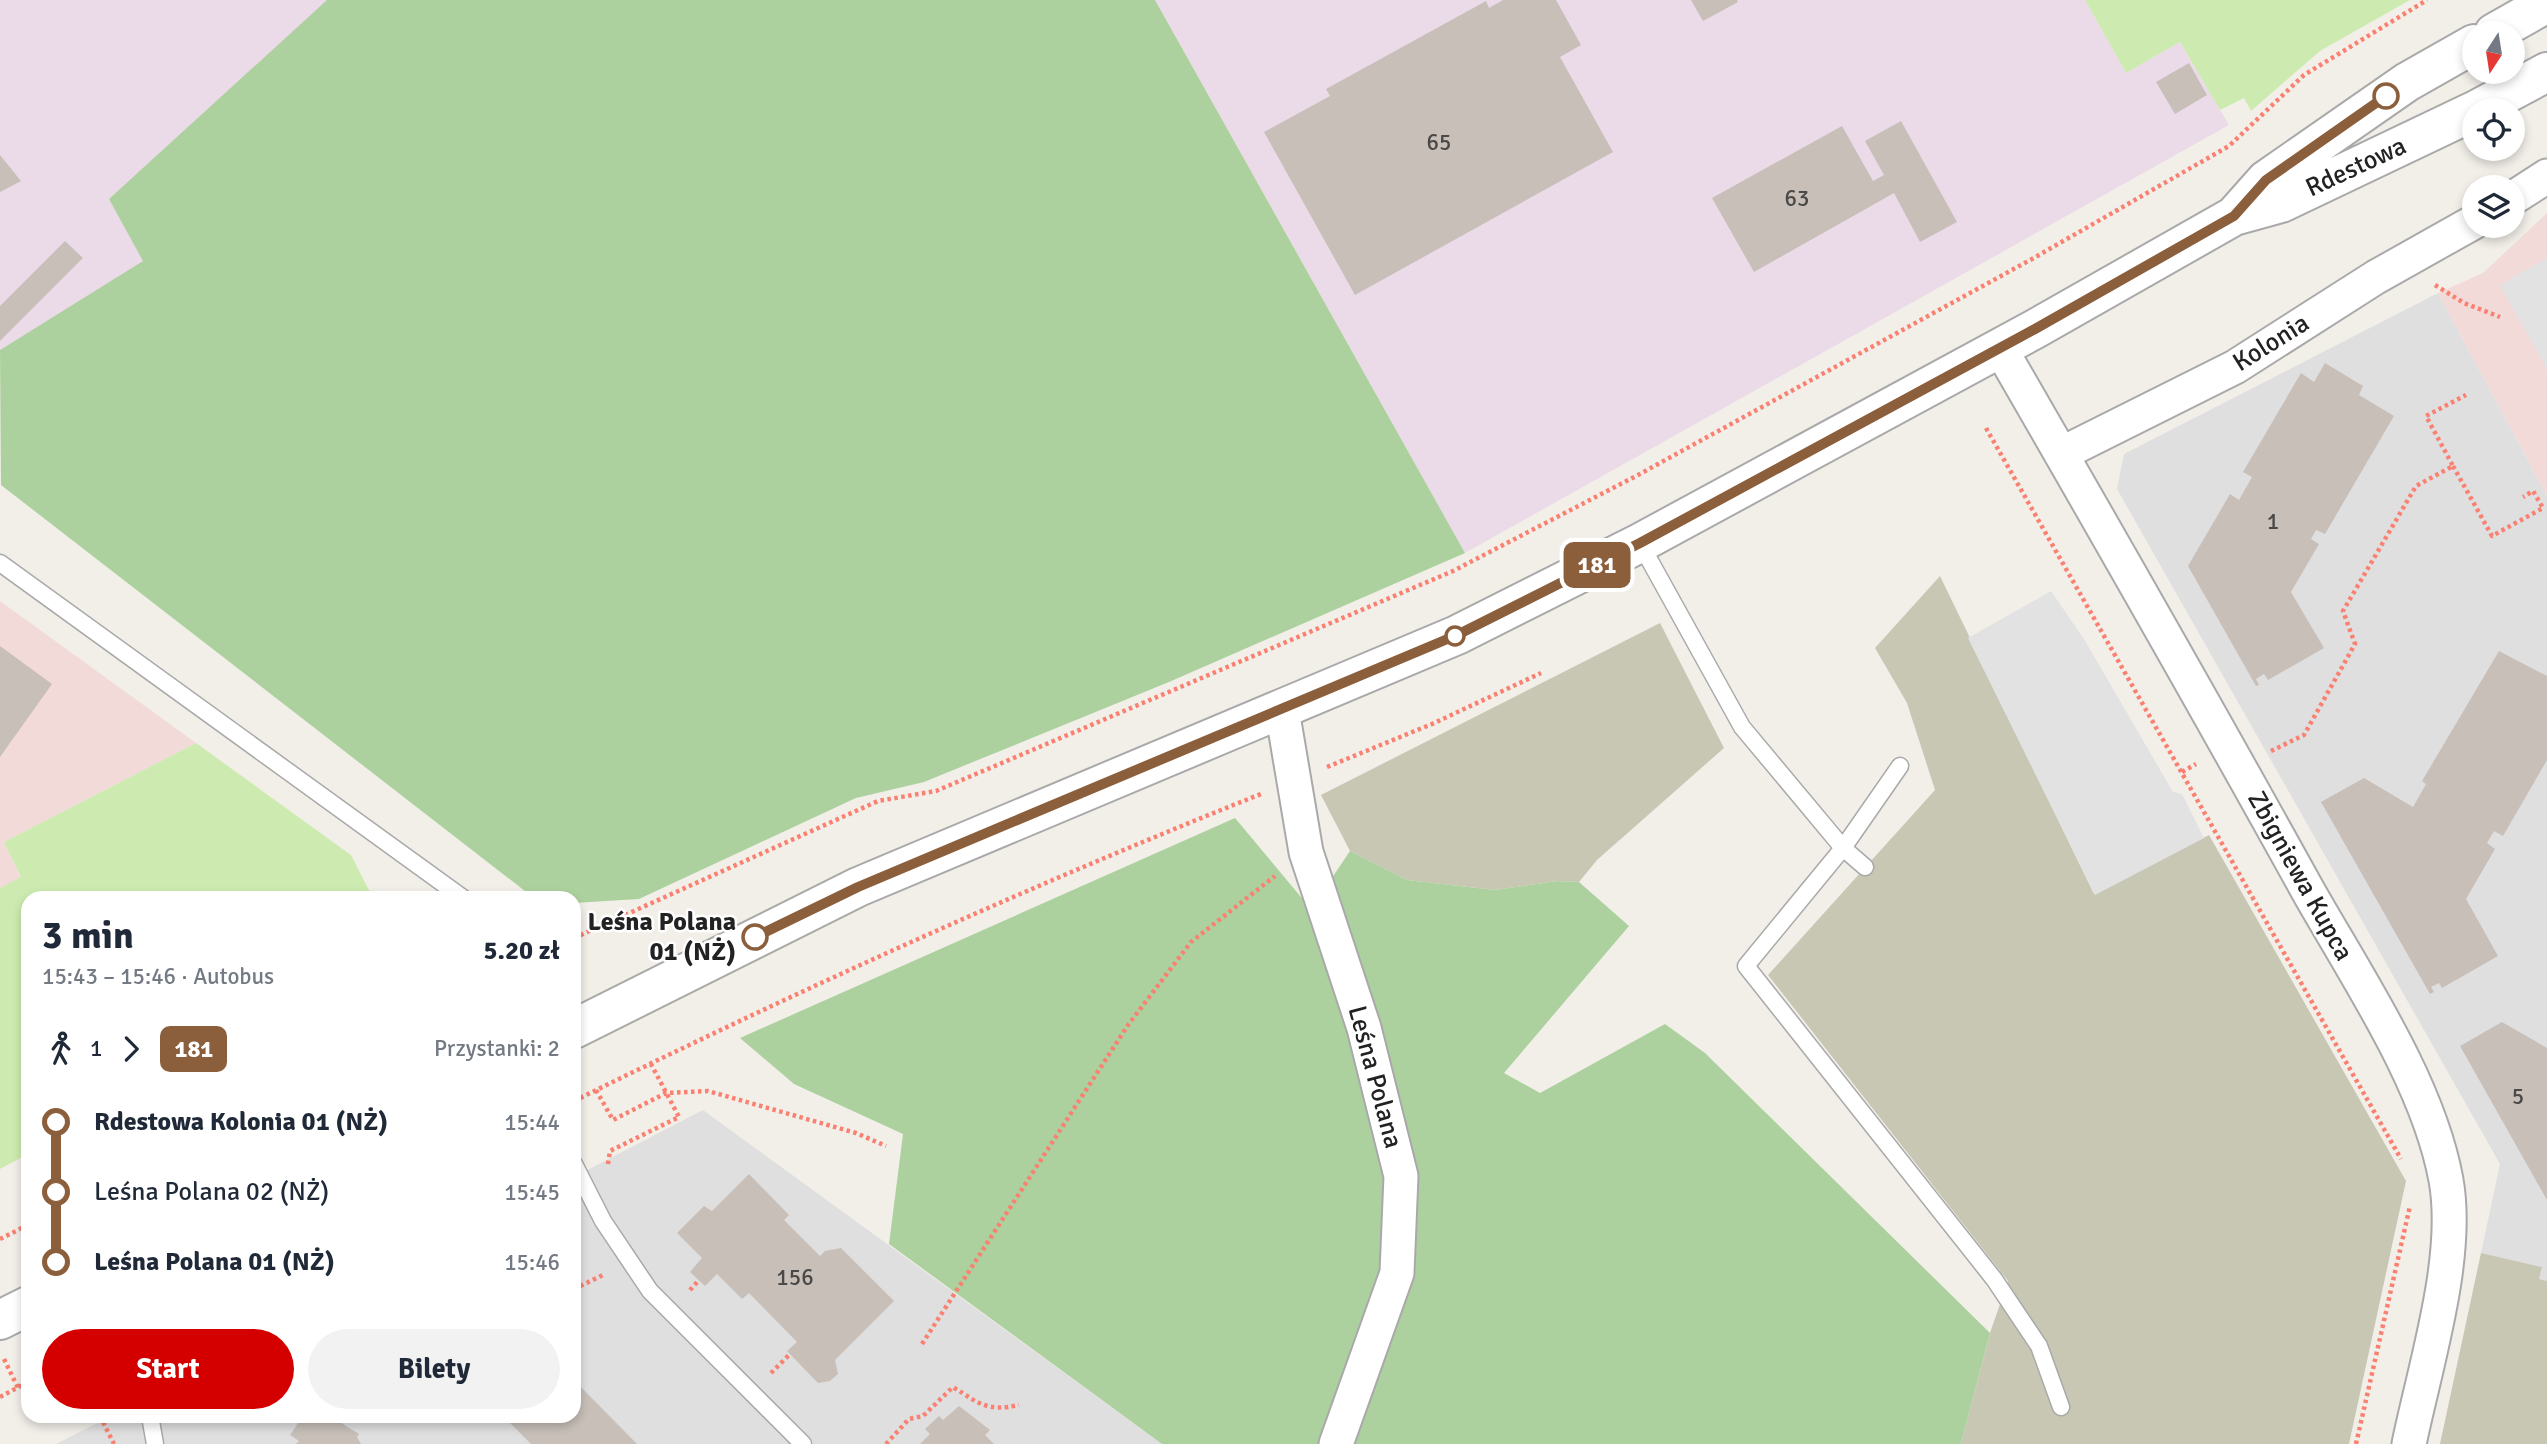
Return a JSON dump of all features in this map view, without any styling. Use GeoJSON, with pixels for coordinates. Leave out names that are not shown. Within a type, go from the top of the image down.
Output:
{"type":"FeatureCollection","features":[{"type":"Feature","properties":{"kind":"street"},"geometry":{"type":"LineString","coordinates":[[2515,21],[2547,3]]}},
{"type":"Feature","properties":{"kind":"street","name":"Rdestowa"},"geometry":{"type":"LineString","coordinates":[[2234,216],[2266,180],[2407,82],[2462,51]]}},
{"type":"Feature","properties":{"kind":"street","name":"Rdestowa"},"geometry":{"type":"LineString","coordinates":[[2499,98],[2547,72]]}},
{"type":"Feature","properties":{"kind":"street","name":"Rdestowa"},"geometry":{"type":"LineString","coordinates":[[581,1026],[858,887],[1457,635],[1640,543],[2000,348],[2234,216],[2281,203],[2462,117]]}},
{"type":"Feature","properties":{"kind":"street"},"geometry":{"type":"LineString","coordinates":[[2525,190],[2547,176]]}},
{"type":"Feature","properties":{"kind":"street","name":"Kolonia"},"geometry":{"type":"LineString","coordinates":[[2061,454],[2235,367],[2376,277],[2462,229]]}},
{"type":"Feature","properties":{"kind":"street","name":"Zbigniewa Kupca"},"geometry":{"type":"LineString","coordinates":[[2000,348],[2400,1055],[2439,1147],[2446,1183],[2446,1251],[2409,1444]]}},
{"type":"Feature","properties":{"kind":"street","name":"Leśna Polana"},"geometry":{"type":"LineString","coordinates":[[1282,710],[1306,852],[1364,1028],[1401,1176],[1397,1273],[1336,1444]]}},
{"type":"Feature","properties":{"kind":"street"},"geometry":{"type":"LineString","coordinates":[[0,1320],[21,1310]]}},
{"type":"Feature","properties":{"kind":"lane"},"geometry":{"type":"LineString","coordinates":[[1640,543],[1742,727],[1843,848],[1865,867]]}},
{"type":"Feature","properties":{"kind":"lane"},"geometry":{"type":"LineString","coordinates":[[0,563],[453,891]]}},
{"type":"Feature","properties":{"kind":"lane"},"geometry":{"type":"LineString","coordinates":[[1900,766],[1843,848],[1746,966],[1994,1279],[2039,1346],[2061,1407]]}},
{"type":"Feature","properties":{"kind":"lane"},"geometry":{"type":"LineString","coordinates":[[582,1182],[603,1222],[650,1292],[803,1444]]}},
{"type":"Feature","properties":{"kind":"lane"},"geometry":{"type":"LineString","coordinates":[[151,1423],[155,1444]]}},
{"type":"Feature","properties":{"kind":"path"},"geometry":{"type":"LineString","coordinates":[[581,935],[878,801],[936,791],[1453,571],[1662,462],[2020,265],[2229,146],[2304,75],[2427,0]]}},
{"type":"Feature","properties":{"kind":"path"},"geometry":{"type":"LineString","coordinates":[[2425,281],[2464,303],[2500,317]]}},
{"type":"Feature","properties":{"kind":"path"},"geometry":{"type":"LineString","coordinates":[[2466,395],[2426,416],[2492,536],[2543,508],[2533,491],[2523,497]]}},
{"type":"Feature","properties":{"kind":"path"},"geometry":{"type":"LineString","coordinates":[[1986,428],[2408,1172]]}},
{"type":"Feature","properties":{"kind":"path"},"geometry":{"type":"LineString","coordinates":[[2261,756],[2304,735],[2355,644],[2343,611],[2416,486],[2453,466]]}},
{"type":"Feature","properties":{"kind":"path"},"geometry":{"type":"LineString","coordinates":[[922,1344],[1128,1025],[1191,942],[1306,852]]}},
{"type":"Feature","properties":{"kind":"path"},"geometry":{"type":"LineString","coordinates":[[581,1098],[909,941],[1085,864]]}},
{"type":"Feature","properties":{"kind":"path"},"geometry":{"type":"LineString","coordinates":[[582,1182],[607,1169],[610,1151],[679,1117],[651,1064]]}},
{"type":"Feature","properties":{"kind":"path"},"geometry":{"type":"LineString","coordinates":[[596,1090],[613,1120],[666,1093],[708,1091],[856,1133],[886,1146]]}},
{"type":"Feature","properties":{"kind":"path"},"geometry":{"type":"LineString","coordinates":[[2356,1444],[2412,1197]]}},
{"type":"Feature","properties":{"kind":"path"},"geometry":{"type":"LineString","coordinates":[[0,1239],[21,1228]]}},
{"type":"Feature","properties":{"kind":"path"},"geometry":{"type":"LineString","coordinates":[[686,1294],[699,1280]]}},
{"type":"Feature","properties":{"kind":"path"},"geometry":{"type":"LineString","coordinates":[[0,1352],[18,1388]]}},
{"type":"Feature","properties":{"kind":"path"},"geometry":{"type":"LineString","coordinates":[[768,1376],[790,1354]]}},
{"type":"Feature","properties":{"kind":"path"},"geometry":{"type":"LineString","coordinates":[[0,1396],[21,1386]]}},
{"type":"Feature","properties":{"kind":"path"},"geometry":{"type":"LineString","coordinates":[[886,1444],[909,1419],[923,1416],[953,1387],[986,1408],[998,1410],[1019,1405]]}},
{"type":"Feature","properties":{"kind":"path"},"geometry":{"type":"LineString","coordinates":[[104,1423],[114,1444]]}},
{"type":"Feature","properties":{"kind":"shaded area"},"geometry":{"type":"Polygon","coordinates":[[[0,0],[328,0],[144,261],[0,350],[0,0]]]}},
{"type":"Feature","properties":{"kind":"shaded area"},"geometry":{"type":"Polygon","coordinates":[[[1155,0],[2085,0],[2126,73],[2180,42],[2229,125],[1465,553],[1155,0]]]}},
{"type":"Feature","properties":{"kind":"shaded area"},"geometry":{"type":"Polygon","coordinates":[[[2547,213],[2547,496],[2438,293],[2483,273],[2520,238],[2525,238],[2525,234],[2547,213]]]}},
{"type":"Feature","properties":{"kind":"shaded area"},"geometry":{"type":"Polygon","coordinates":[[[2547,258],[2547,370],[2500,285],[2547,258]]]}},
{"type":"Feature","properties":{"kind":"shaded area"},"geometry":{"type":"Polygon","coordinates":[[[2438,293],[2547,496],[2547,1281],[2539,1279],[2542,1267],[2481,1253],[2500,1164],[2117,489],[2124,454],[2438,293]]]}},
{"type":"Feature","properties":{"kind":"shaded area"},"geometry":{"type":"Polygon","coordinates":[[[1940,576],[2094,894],[2209,835],[2406,1181],[2349,1444],[1961,1444],[1990,1333],[2008,1281],[1768,975],[1935,790],[1907,703],[1875,648],[1940,576]]]}},
{"type":"Feature","properties":{"kind":"shaded area"},"geometry":{"type":"Polygon","coordinates":[[[2051,591],[2084,639],[2173,792],[2182,794],[2204,838],[2095,895],[1968,638],[2051,591]]]}},
{"type":"Feature","properties":{"kind":"shaded area"},"geometry":{"type":"Polygon","coordinates":[[[0,601],[196,743],[4,842],[21,878],[0,888],[0,601]]]}},
{"type":"Feature","properties":{"kind":"shaded area"},"geometry":{"type":"Polygon","coordinates":[[[1660,623],[1724,748],[1597,860],[1579,882],[1557,881],[1495,890],[1407,880],[1350,851],[1321,795],[1660,623]]]}},
{"type":"Feature","properties":{"kind":"shaded area"},"geometry":{"type":"Polygon","coordinates":[[[703,1110],[1162,1444],[56,1444],[97,1423],[581,1423],[581,1173],[703,1110]]]}},
{"type":"Feature","properties":{"kind":"shaded area"},"geometry":{"type":"Polygon","coordinates":[[[2481,1253],[2542,1267],[2539,1279],[2547,1281],[2547,1444],[2440,1444],[2481,1253]]]}},
{"type":"Feature","properties":{"kind":"green space"},"geometry":{"type":"Polygon","coordinates":[[[327,0],[1155,0],[1465,553],[1169,682],[924,782],[856,798],[639,899],[581,903],[581,891],[525,891],[1,485],[0,350],[143,261],[109,199],[327,0]]]}},
{"type":"Feature","properties":{"kind":"green space"},"geometry":{"type":"Polygon","coordinates":[[[2085,0],[2410,0],[2320,51],[2251,111],[2244,98],[2220,110],[2180,42],[2126,73],[2085,0]]]}},
{"type":"Feature","properties":{"kind":"green space"},"geometry":{"type":"Polygon","coordinates":[[[196,743],[351,855],[369,891],[21,891],[21,1158],[0,1169],[0,888],[21,877],[4,842],[196,743]]]}},
{"type":"Feature","properties":{"kind":"green space"},"geometry":{"type":"Polygon","coordinates":[[[1235,818],[1311,909],[1350,851],[1407,880],[1495,890],[1557,881],[1579,882],[1629,926],[1504,1073],[1540,1093],[1665,1024],[1705,1053],[1990,1333],[1961,1444],[1162,1444],[889,1244],[903,1134],[794,1084],[740,1038],[1235,818]]]}},
{"type":"Feature","properties":{"kind":"building"},"geometry":{"type":"Polygon","coordinates":[[[1503,0],[1556,0],[1581,45],[1560,57],[1613,152],[1355,295],[1264,132],[1330,96],[1326,89],[1486,1],[1489,8],[1503,0]]]}},
{"type":"Feature","properties":{"kind":"building"},"geometry":{"type":"Polygon","coordinates":[[[1691,0],[1737,0],[1738,2],[1703,21],[1691,0]]]}},
{"type":"Feature","properties":{"kind":"building"},"geometry":{"type":"Polygon","coordinates":[[[2189,63],[2207,95],[2175,114],[2156,82],[2189,63]]]}},
{"type":"Feature","properties":{"kind":"building"},"geometry":{"type":"Polygon","coordinates":[[[1901,121],[1957,222],[1920,242],[1894,193],[1754,272],[1712,198],[1842,126],[1873,181],[1884,175],[1865,141],[1901,121]]]}},
{"type":"Feature","properties":{"kind":"building"},"geometry":{"type":"Polygon","coordinates":[[[0,155],[21,181],[0,192],[0,155]]]}},
{"type":"Feature","properties":{"kind":"building"},"geometry":{"type":"Polygon","coordinates":[[[65,241],[83,258],[0,341],[0,306],[65,241]]]}},
{"type":"Feature","properties":{"kind":"building"},"geometry":{"type":"Polygon","coordinates":[[[2325,363],[2363,386],[2359,395],[2394,416],[2325,534],[2316,530],[2311,539],[2319,544],[2291,592],[2324,648],[2268,680],[2264,674],[2256,679],[2259,685],[2256,686],[2188,566],[2230,494],[2239,500],[2252,477],[2243,472],[2301,373],[2314,382],[2325,363]]]}},
{"type":"Feature","properties":{"kind":"building"},"geometry":{"type":"Polygon","coordinates":[[[0,646],[52,684],[0,757],[0,646]]]}},
{"type":"Feature","properties":{"kind":"building"},"geometry":{"type":"Polygon","coordinates":[[[2499,651],[2547,676],[2547,760],[2503,836],[2494,831],[2487,843],[2495,849],[2466,899],[2498,956],[2442,988],[2439,983],[2431,987],[2434,992],[2430,994],[2321,802],[2364,778],[2413,807],[2426,784],[2422,781],[2499,651]]]}},
{"type":"Feature","properties":{"kind":"building"},"geometry":{"type":"Polygon","coordinates":[[[2502,1022],[2547,1048],[2547,1200],[2460,1046],[2502,1022]]]}},
{"type":"Feature","properties":{"kind":"building"},"geometry":{"type":"Polygon","coordinates":[[[749,1174],[789,1215],[784,1220],[820,1256],[825,1251],[841,1248],[894,1301],[835,1360],[838,1374],[830,1381],[818,1383],[787,1351],[797,1342],[749,1293],[742,1299],[717,1274],[705,1286],[690,1272],[702,1258],[677,1233],[704,1206],[712,1211],[749,1174]]]}},
{"type":"Feature","properties":{"kind":"building"},"geometry":{"type":"Polygon","coordinates":[[[581,1387],[637,1444],[531,1444],[510,1423],[581,1423],[581,1387]]]}},
{"type":"Feature","properties":{"kind":"building"},"geometry":{"type":"Polygon","coordinates":[[[959,1406],[990,1430],[985,1435],[994,1444],[920,1444],[930,1434],[925,1429],[939,1416],[943,1420],[959,1406]]]}},
{"type":"Feature","properties":{"kind":"building"},"geometry":{"type":"Polygon","coordinates":[[[298,1423],[341,1423],[359,1434],[357,1437],[361,1444],[296,1444],[299,1441],[290,1435],[298,1423]]]}},
{"type":"Feature","properties":{"kind":"bus line","name":"181"},"geometry":{"type":"LineString","coordinates":[[755,937],[858,887],[1457,635],[1640,543],[2035,329],[2234,216],[2266,180],[2386,96]]}},
{"type":"Feature","properties":{"kind":"place","name":"Leśna Polana 01 (NŻ)"},"geometry":{"type":"Point","coordinates":[755,937]}}]}
